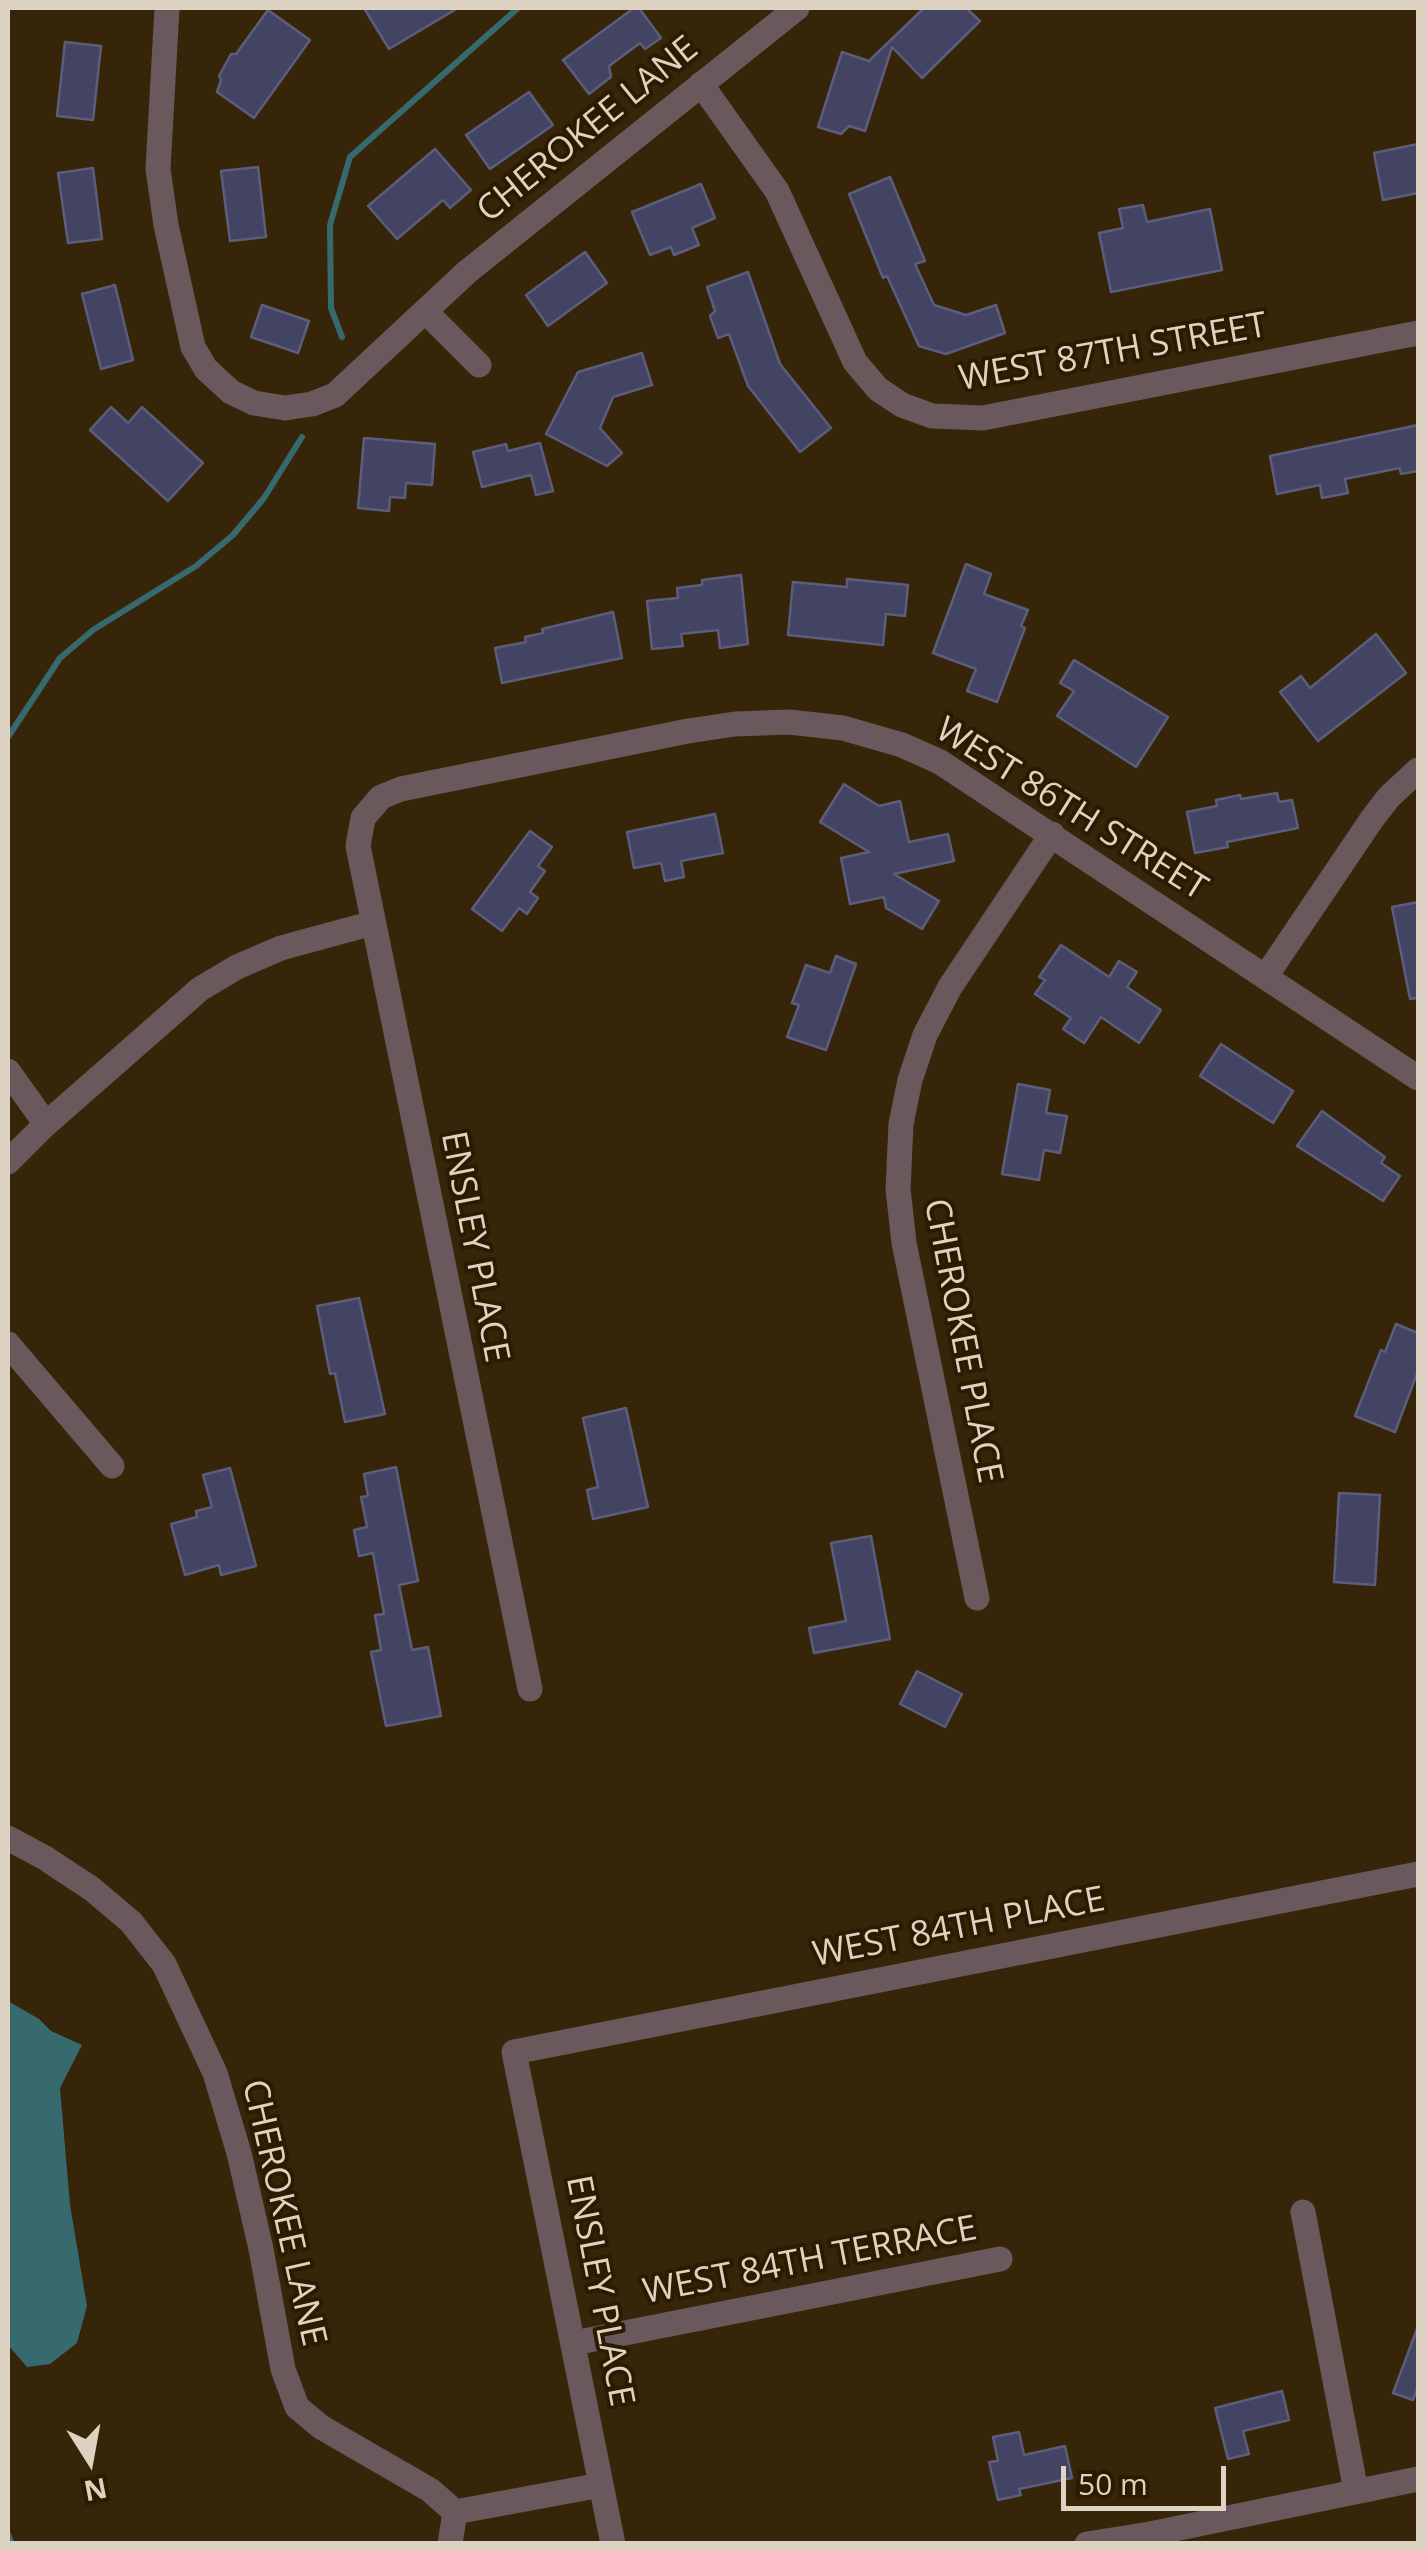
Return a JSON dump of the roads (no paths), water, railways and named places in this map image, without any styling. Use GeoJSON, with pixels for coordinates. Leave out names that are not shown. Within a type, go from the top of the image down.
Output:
{"type":"FeatureCollection","features":[{"type":"Feature","properties":{"kind":"street","name":"CHEROKEE LANE"},"geometry":{"type":"LineString","coordinates":[[167,8],[158,169],[186,324],[206,369],[231,392],[254,403],[276,406],[312,404],[335,396],[467,272],[797,8]]}},
{"type":"Feature","properties":{"kind":"street","name":"WEST 87TH STREET"},"geometry":{"type":"LineString","coordinates":[[701,84],[778,191],[854,362],[878,388],[902,404],[932,416],[983,418],[1418,334]]}},
{"type":"Feature","properties":{"kind":"street"},"geometry":{"type":"LineString","coordinates":[[426,312],[478,364]]}},
{"type":"Feature","properties":{"kind":"street","name":"WEST 86TH STREET"},"geometry":{"type":"LineString","coordinates":[[363,818],[381,796],[400,789],[688,730],[789,722],[843,728],[902,744],[940,762],[1418,1078]]}},
{"type":"Feature","properties":{"kind":"street"},"geometry":{"type":"LineString","coordinates":[[1266,976],[1372,819],[1418,770]]}},
{"type":"Feature","properties":{"kind":"street","name":"ENSLEY PLACE"},"geometry":{"type":"LineString","coordinates":[[363,818],[358,846],[530,1689]]}},
{"type":"Feature","properties":{"kind":"street","name":"CHEROKEE PLACE"},"geometry":{"type":"LineString","coordinates":[[978,1598],[904,1244],[898,1189],[901,1124],[926,1035],[950,987],[1052,834]]}},
{"type":"Feature","properties":{"kind":"street"},"geometry":{"type":"LineString","coordinates":[[8,1162],[200,989],[281,948],[373,923]]}},
{"type":"Feature","properties":{"kind":"street"},"geometry":{"type":"LineString","coordinates":[[8,1071],[46,1124]]}},
{"type":"Feature","properties":{"kind":"street"},"geometry":{"type":"LineString","coordinates":[[8,1344],[112,1466]]}},
{"type":"Feature","properties":{"kind":"street","name":"CHEROKEE LANE"},"geometry":{"type":"LineString","coordinates":[[8,1838],[92,1890],[131,1922],[164,1964],[215,2073],[261,2248],[283,2369],[297,2406],[321,2427],[430,2490],[455,2512]]}},
{"type":"Feature","properties":{"kind":"street","name":"WEST 84TH PLACE"},"geometry":{"type":"LineString","coordinates":[[514,2052],[1418,1874]]}},
{"type":"Feature","properties":{"kind":"street","name":"ENSLEY PLACE"},"geometry":{"type":"LineString","coordinates":[[514,2052],[613,2544]]}},
{"type":"Feature","properties":{"kind":"street"},"geometry":{"type":"LineString","coordinates":[[1302,2212],[1356,2491]]}},
{"type":"Feature","properties":{"kind":"street","name":"WEST 84TH TERRACE"},"geometry":{"type":"LineString","coordinates":[[574,2343],[1000,2260]]}},
{"type":"Feature","properties":{"kind":"street"},"geometry":{"type":"LineString","coordinates":[[1086,2544],[1151,2539],[1418,2479]]}},
{"type":"Feature","properties":{"kind":"street"},"geometry":{"type":"LineString","coordinates":[[450,2544],[455,2512],[602,2486]]}},
{"type":"Feature","properties":{"kind":"water"},"geometry":{"type":"Polygon","coordinates":[[[8,2001],[51,2031],[82,2045],[60,2088],[70,2205],[87,2306],[77,2343],[50,2364],[27,2367],[8,2345],[8,2001]]]}},
{"type":"Feature","properties":{"kind":"waterway"},"geometry":{"type":"LineString","coordinates":[[342,337],[331,308],[330,225],[350,157],[518,8]]}},
{"type":"Feature","properties":{"kind":"waterway"},"geometry":{"type":"LineString","coordinates":[[8,737],[60,658],[93,630],[196,566],[233,535],[264,498],[302,437]]}},
{"type":"Feature","properties":{"kind":"waterway"},"geometry":{"type":"LineString","coordinates":[[8,2534],[12,2544]]}}]}
